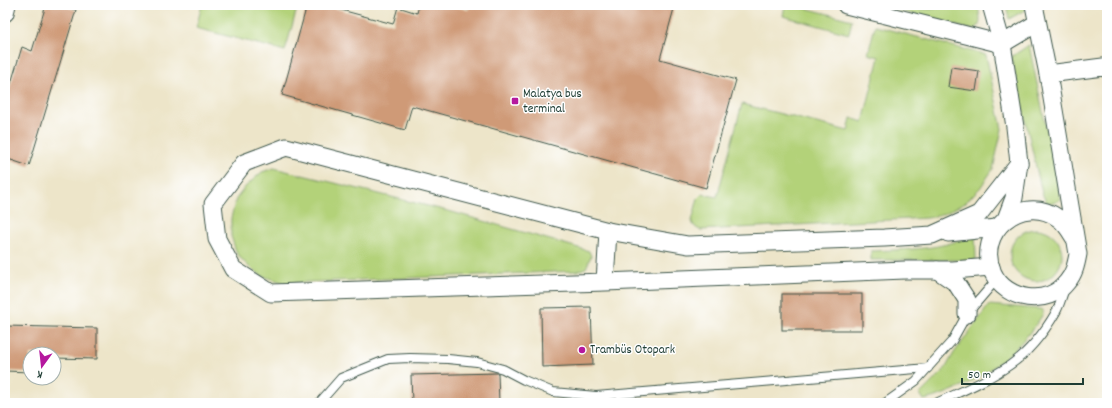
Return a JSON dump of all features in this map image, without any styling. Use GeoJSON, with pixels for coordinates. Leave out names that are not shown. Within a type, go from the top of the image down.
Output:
{"type":"FeatureCollection","features":[{"type":"Feature","properties":{"kind":"street"},"geometry":{"type":"LineString","coordinates":[[5,12],[7,5]]}},
{"type":"Feature","properties":{"kind":"street"},"geometry":{"type":"LineString","coordinates":[[846,5],[1002,44],[1037,23]]}},
{"type":"Feature","properties":{"kind":"street"},"geometry":{"type":"LineString","coordinates":[[991,5],[1002,44],[1019,163],[1014,198],[993,235],[990,243],[989,259],[994,273],[1006,289],[1018,296],[1031,298],[1044,297],[1057,292],[1067,283],[1075,270],[1078,254],[1048,74],[1034,5]]}},
{"type":"Feature","properties":{"kind":"street"},"geometry":{"type":"LineString","coordinates":[[1048,74],[1103,66],[1107,69]]}},
{"type":"Feature","properties":{"kind":"street"},"geometry":{"type":"LineString","coordinates":[[994,273],[905,270],[271,293],[233,269],[217,239],[214,204],[244,163],[286,146],[608,231],[688,245],[932,235],[1001,223],[1018,212],[1032,210],[1045,212],[1058,217],[1068,227],[1075,239]]}},
{"type":"Feature","properties":{"kind":"street"},"geometry":{"type":"LineString","coordinates":[[932,235],[979,214],[1019,163]]}},
{"type":"Feature","properties":{"kind":"street"},"geometry":{"type":"LineString","coordinates":[[605,282],[608,231]]}},
{"type":"Feature","properties":{"kind":"street"},"geometry":{"type":"LineString","coordinates":[[937,270],[956,283],[967,300],[967,314]]}},
{"type":"Feature","properties":{"kind":"lane"},"geometry":{"type":"LineString","coordinates":[[885,403],[916,381],[952,341],[967,314],[994,273]]}},
{"type":"Feature","properties":{"kind":"lane"},"geometry":{"type":"LineString","coordinates":[[936,403],[985,380],[1010,365],[1028,349],[1045,329],[1057,310],[1067,283]]}},
{"type":"Feature","properties":{"kind":"lane"},"geometry":{"type":"LineString","coordinates":[[319,403],[341,378],[388,359],[448,359],[477,362],[504,369],[524,380],[553,392],[595,400],[928,368]]}},
{"type":"Feature","properties":{"kind":"green space"},"geometry":{"type":"Polygon","coordinates":[[[202,5],[298,5],[285,51],[196,28],[202,5]]]}},
{"type":"Feature","properties":{"kind":"green space"},"geometry":{"type":"Polygon","coordinates":[[[785,5],[793,5],[852,20],[849,34],[783,16],[785,5]]]}},
{"type":"Feature","properties":{"kind":"green space"},"geometry":{"type":"Polygon","coordinates":[[[878,5],[904,5],[921,9],[933,9],[948,5],[978,5],[980,23],[979,26],[973,30],[878,5]]]}},
{"type":"Feature","properties":{"kind":"green space"},"geometry":{"type":"Polygon","coordinates":[[[1006,5],[1026,5],[1027,9],[1009,19],[1006,5]]]}},
{"type":"Feature","properties":{"kind":"green space"},"geometry":{"type":"Polygon","coordinates":[[[875,26],[986,55],[1002,129],[993,169],[980,188],[965,203],[946,213],[928,218],[700,230],[695,227],[692,221],[698,198],[702,194],[717,197],[742,104],[848,131],[851,118],[863,122],[879,57],[868,54],[875,26]]]}},
{"type":"Feature","properties":{"kind":"green space"},"geometry":{"type":"Polygon","coordinates":[[[1029,45],[1061,199],[1054,203],[1046,202],[1042,193],[1011,57],[1029,45]]]}},
{"type":"Feature","properties":{"kind":"green space"},"geometry":{"type":"Polygon","coordinates":[[[274,168],[452,212],[589,251],[591,256],[586,268],[577,271],[285,283],[262,276],[248,266],[237,254],[231,236],[231,218],[236,199],[246,186],[262,172],[274,168]]]}},
{"type":"Feature","properties":{"kind":"green space"},"geometry":{"type":"Polygon","coordinates":[[[1036,229],[1050,233],[1058,241],[1062,255],[1058,269],[1050,277],[1036,281],[1022,277],[1014,269],[1010,255],[1014,241],[1022,233],[1036,229]]]}},
{"type":"Feature","properties":{"kind":"green space"},"geometry":{"type":"Polygon","coordinates":[[[975,233],[976,260],[871,260],[871,251],[938,246],[963,239],[975,233]]]}},
{"type":"Feature","properties":{"kind":"green space"},"geometry":{"type":"Polygon","coordinates":[[[989,305],[1040,309],[1043,310],[1043,314],[1033,329],[1020,343],[992,368],[959,388],[924,400],[920,394],[945,369],[954,353],[989,305]]]}},
{"type":"Feature","properties":{"kind":"building"},"geometry":{"type":"Polygon","coordinates":[[[46,5],[59,5],[76,10],[29,166],[8,159],[5,168],[5,135],[7,129],[5,129],[5,103],[22,47],[32,51],[46,5]]]}},
{"type":"Feature","properties":{"kind":"building","name":"Malatya bus terminal"},"geometry":{"type":"Polygon","coordinates":[[[307,5],[323,5],[393,24],[398,7],[417,13],[419,5],[450,5],[468,10],[470,5],[675,5],[660,59],[736,80],[706,188],[412,106],[405,130],[282,95],[307,5]]]}},
{"type":"Feature","properties":{"kind":"building"},"geometry":{"type":"Polygon","coordinates":[[[951,67],[979,71],[976,91],[948,87],[951,67]]]}},
{"type":"Feature","properties":{"kind":"building"},"geometry":{"type":"Polygon","coordinates":[[[782,294],[862,294],[862,330],[782,330],[782,294]]]}},
{"type":"Feature","properties":{"kind":"building"},"geometry":{"type":"Polygon","coordinates":[[[591,307],[593,365],[542,367],[541,308],[591,307]]]}},
{"type":"Feature","properties":{"kind":"building"},"geometry":{"type":"Polygon","coordinates":[[[5,326],[97,328],[97,359],[62,358],[62,346],[22,346],[22,372],[5,371],[5,326]]]}},
{"type":"Feature","properties":{"kind":"building"},"geometry":{"type":"Polygon","coordinates":[[[498,373],[499,403],[412,403],[411,375],[498,373]]]}},
{"type":"Feature","properties":{"kind":"place","name":"Malatya bus terminal"},"geometry":{"type":"Point","coordinates":[515,101]}},
{"type":"Feature","properties":{"kind":"place","name":"Trambüs Otopark"},"geometry":{"type":"Point","coordinates":[582,350]}}]}
